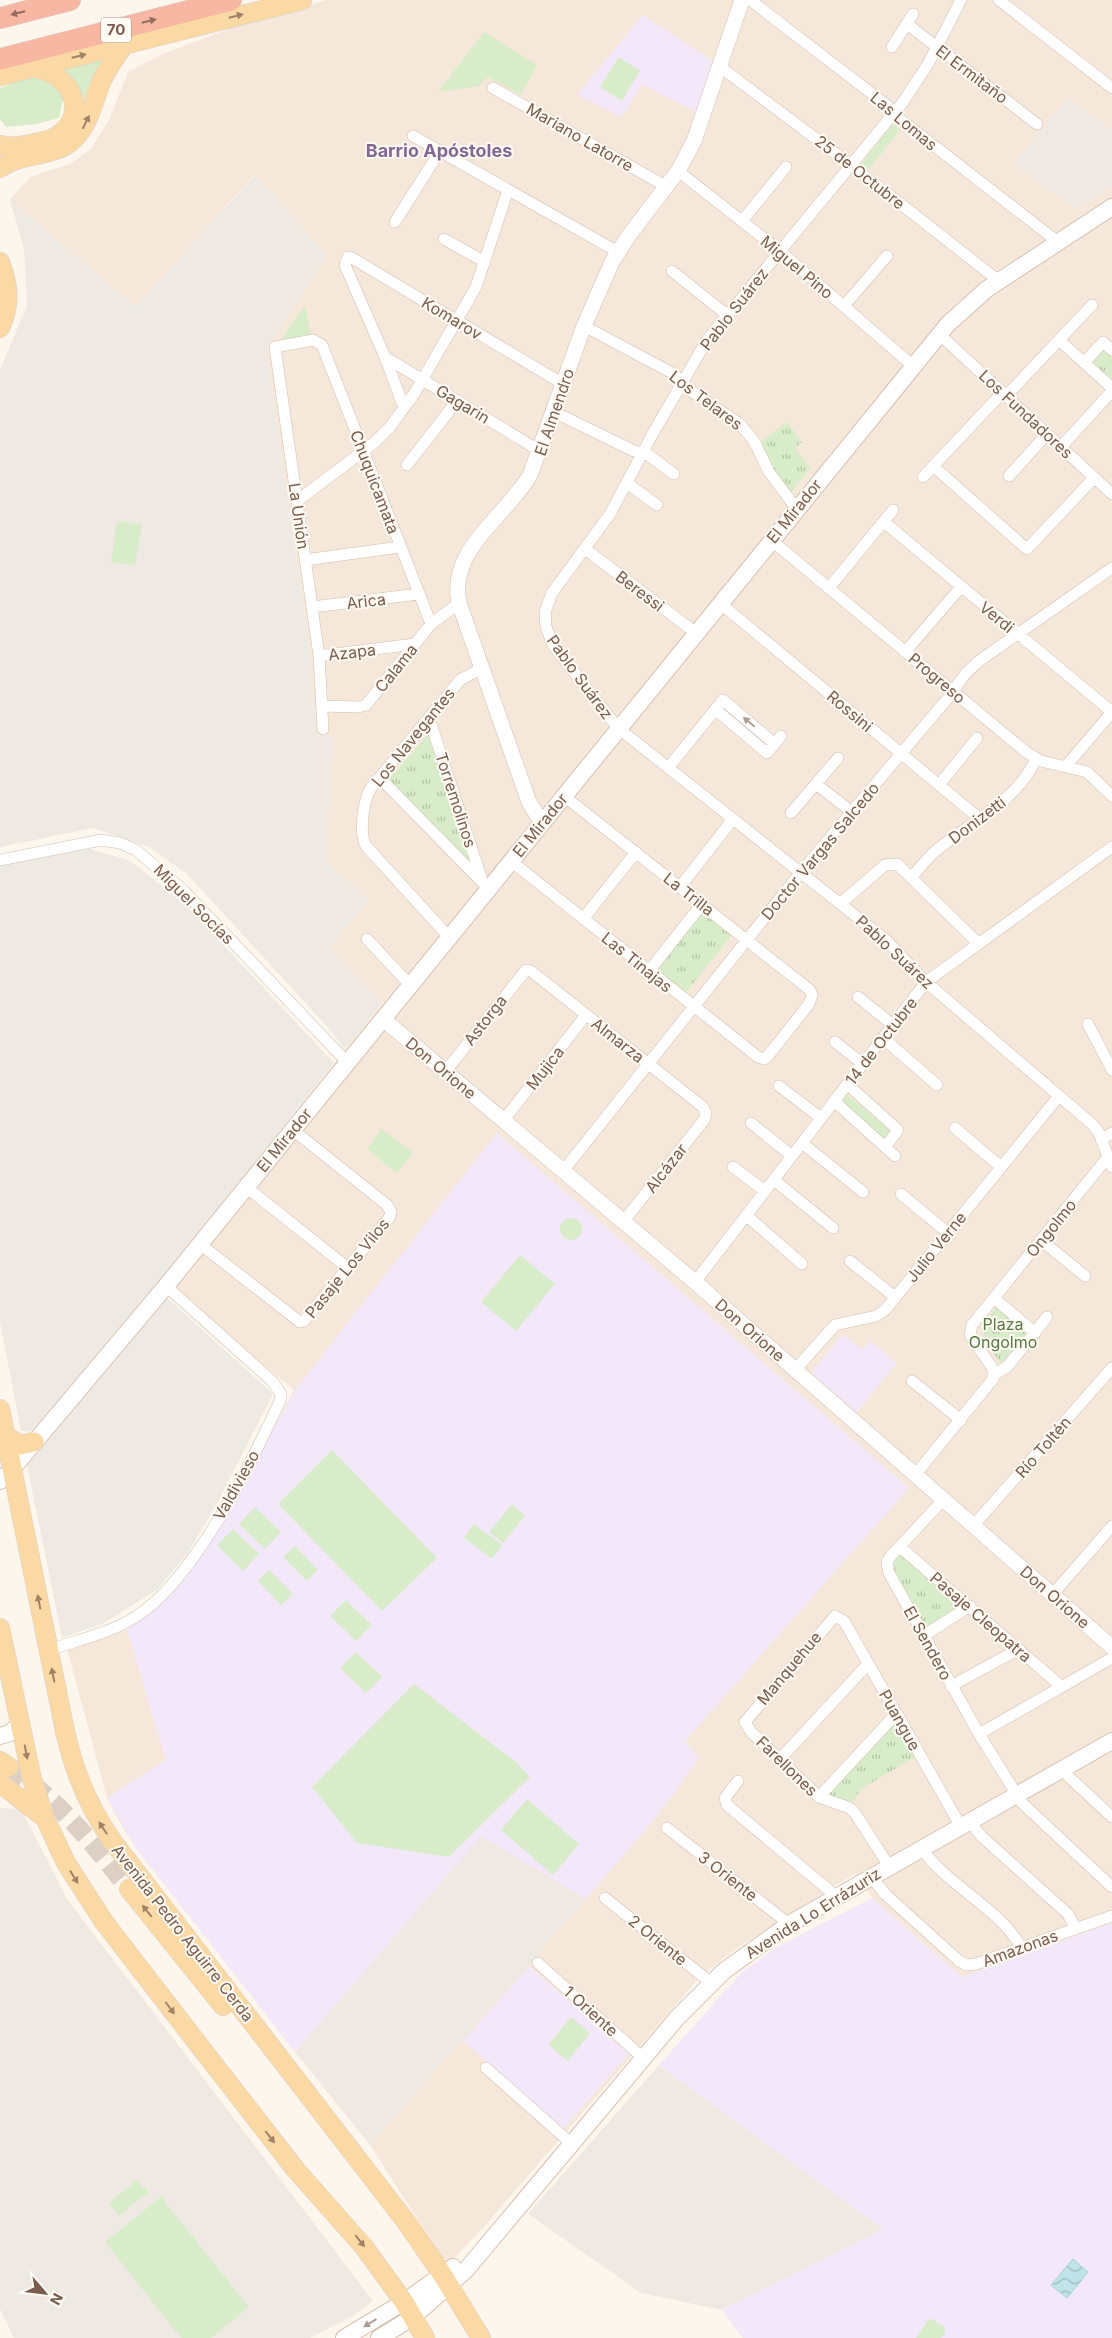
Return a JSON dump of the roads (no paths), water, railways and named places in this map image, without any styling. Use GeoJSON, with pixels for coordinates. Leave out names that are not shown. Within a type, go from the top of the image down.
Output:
{"type":"FeatureCollection","features":[{"type":"Feature","properties":{"kind":"highway"},"geometry":{"type":"LineString","coordinates":[[0,18],[70,0]]}},
{"type":"Feature","properties":{"kind":"highway","name":"70"},"geometry":{"type":"LineString","coordinates":[[0,59],[231,0]]}},
{"type":"Feature","properties":{"kind":"main road"},"geometry":{"type":"LineString","coordinates":[[0,76],[302,0]]}},
{"type":"Feature","properties":{"kind":"main road"},"geometry":{"type":"LineString","coordinates":[[0,168],[10,162],[60,148],[77,136],[87,122],[104,77],[124,44]]}},
{"type":"Feature","properties":{"kind":"main road"},"geometry":{"type":"LineString","coordinates":[[0,144],[17,146],[49,140],[64,130],[70,120],[74,104],[68,86],[54,74],[32,68]]}},
{"type":"Feature","properties":{"kind":"main road","name":"El Mirador"},"geometry":{"type":"LineString","coordinates":[[6,1475],[166,1286],[449,937],[485,886],[511,861],[939,334],[966,306],[998,281],[1112,207]]}},
{"type":"Feature","properties":{"kind":"main road"},"geometry":{"type":"LineString","coordinates":[[0,262],[8,290],[0,328]]}},
{"type":"Feature","properties":{"kind":"main road","name":"Avenida Pedro Aguirre Cerda"},"geometry":{"type":"LineString","coordinates":[[0,1409],[6,1436],[6,1475],[49,1650],[72,1760],[84,1793],[103,1828],[392,2202],[446,2280],[481,2338]]}},
{"type":"Feature","properties":{"kind":"main road"},"geometry":{"type":"LineString","coordinates":[[6,1436],[20,1445],[34,1442]]}},
{"type":"Feature","properties":{"kind":"main road"},"geometry":{"type":"LineString","coordinates":[[0,1628],[32,1779],[45,1818],[66,1863],[104,1922],[296,2170],[364,2247],[408,2309],[425,2338]]}},
{"type":"Feature","properties":{"kind":"main road"},"geometry":{"type":"LineString","coordinates":[[0,1736],[10,1733],[20,1724]]}},
{"type":"Feature","properties":{"kind":"main road","name":"Avenida Lo Errázuriz"},"geometry":{"type":"LineString","coordinates":[[379,2338],[408,2309],[446,2280],[466,2270],[687,2006],[710,1982],[754,1947],[836,1896],[1016,1794],[1111,1744]]}},
{"type":"Feature","properties":{"kind":"main road"},"geometry":{"type":"LineString","coordinates":[[3,1770],[45,1818]]}},
{"type":"Feature","properties":{"kind":"main road"},"geometry":{"type":"LineString","coordinates":[[129,1889],[333,2141],[392,2202]]}},
{"type":"Feature","properties":{"kind":"main road","name":"Avenida Lo Errázuriz"},"geometry":{"type":"LineString","coordinates":[[344,2338],[408,2309]]}},
{"type":"Feature","properties":{"kind":"street","name":"El Almendro"},"geometry":{"type":"LineString","coordinates":[[542,823],[529,802],[458,603],[457,578],[465,556],[522,488],[540,451],[584,326],[618,252],[678,171],[700,124],[742,0]]}},
{"type":"Feature","properties":{"kind":"street","name":"Las Lomas"},"geometry":{"type":"LineString","coordinates":[[750,0],[1058,242]]}},
{"type":"Feature","properties":{"kind":"street","name":"Pablo Suárez"},"geometry":{"type":"LineString","coordinates":[[961,0],[918,80],[894,113],[707,340],[642,453],[610,514],[549,599],[545,612],[546,627],[553,645],[618,728],[886,940],[926,982],[1092,1124],[1101,1139],[1110,1162]]}},
{"type":"Feature","properties":{"kind":"street"},"geometry":{"type":"LineString","coordinates":[[999,0],[1112,88]]}},
{"type":"Feature","properties":{"kind":"street"},"geometry":{"type":"LineString","coordinates":[[892,47],[913,14]]}},
{"type":"Feature","properties":{"kind":"street","name":"El Ermitaño"},"geometry":{"type":"LineString","coordinates":[[906,24],[1037,124]]}},
{"type":"Feature","properties":{"kind":"street","name":"25 de Octubre"},"geometry":{"type":"LineString","coordinates":[[719,66],[851,165],[998,281]]}},
{"type":"Feature","properties":{"kind":"street","name":"Mariano Latorre"},"geometry":{"type":"LineString","coordinates":[[493,88],[667,187]]}},
{"type":"Feature","properties":{"kind":"street"},"geometry":{"type":"LineString","coordinates":[[413,136],[618,252]]}},
{"type":"Feature","properties":{"kind":"street"},"geometry":{"type":"LineString","coordinates":[[395,222],[440,151]]}},
{"type":"Feature","properties":{"kind":"street"},"geometry":{"type":"LineString","coordinates":[[742,221],[786,167]]}},
{"type":"Feature","properties":{"kind":"street","name":"Miguel Pino"},"geometry":{"type":"LineString","coordinates":[[678,171],[780,251],[913,366]]}},
{"type":"Feature","properties":{"kind":"street"},"geometry":{"type":"LineString","coordinates":[[296,501],[362,452],[385,432],[404,408],[423,380],[476,287],[508,190]]}},
{"type":"Feature","properties":{"kind":"street"},"geometry":{"type":"LineString","coordinates":[[444,239],[485,262]]}},
{"type":"Feature","properties":{"kind":"street"},"geometry":{"type":"LineString","coordinates":[[844,306],[887,256]]}},
{"type":"Feature","properties":{"kind":"street","name":"Komarov"},"geometry":{"type":"LineString","coordinates":[[385,357],[345,265],[348,257],[563,384]]}},
{"type":"Feature","properties":{"kind":"street"},"geometry":{"type":"LineString","coordinates":[[672,271],[727,314]]}},
{"type":"Feature","properties":{"kind":"street"},"geometry":{"type":"LineString","coordinates":[[923,477],[1092,305]]}},
{"type":"Feature","properties":{"kind":"street","name":"Los Telares"},"geometry":{"type":"LineString","coordinates":[[584,326],[674,374],[688,389],[745,429],[769,472],[796,508]]}},
{"type":"Feature","properties":{"kind":"street","name":"Los Fundadores"},"geometry":{"type":"LineString","coordinates":[[939,334],[1112,494]]}},
{"type":"Feature","properties":{"kind":"street"},"geometry":{"type":"LineString","coordinates":[[1059,340],[1112,390],[1061,447]]}},
{"type":"Feature","properties":{"kind":"street","name":"Chuquicamata"},"geometry":{"type":"LineString","coordinates":[[318,341],[322,345],[362,452],[432,624]]}},
{"type":"Feature","properties":{"kind":"street","name":"La Unión"},"geometry":{"type":"LineString","coordinates":[[318,341],[276,347],[319,656],[323,729]]}},
{"type":"Feature","properties":{"kind":"street"},"geometry":{"type":"LineString","coordinates":[[1084,363],[1103,342],[1112,350]]}},
{"type":"Feature","properties":{"kind":"street"},"geometry":{"type":"LineString","coordinates":[[385,357],[404,408]]}},
{"type":"Feature","properties":{"kind":"street","name":"Gagarin"},"geometry":{"type":"LineString","coordinates":[[385,357],[540,451]]}},
{"type":"Feature","properties":{"kind":"street"},"geometry":{"type":"LineString","coordinates":[[407,465],[457,401]]}},
{"type":"Feature","properties":{"kind":"street"},"geometry":{"type":"LineString","coordinates":[[554,412],[652,457],[674,474]]}},
{"type":"Feature","properties":{"kind":"street"},"geometry":{"type":"LineString","coordinates":[[1009,476],[1048,434]]}},
{"type":"Feature","properties":{"kind":"street"},"geometry":{"type":"LineString","coordinates":[[933,466],[1027,549],[1094,478]]}},
{"type":"Feature","properties":{"kind":"street"},"geometry":{"type":"LineString","coordinates":[[627,483],[657,505]]}},
{"type":"Feature","properties":{"kind":"street"},"geometry":{"type":"LineString","coordinates":[[829,588],[893,510]]}},
{"type":"Feature","properties":{"kind":"street","name":"Verdi"},"geometry":{"type":"LineString","coordinates":[[884,522],[1112,712],[1066,766]]}},
{"type":"Feature","properties":{"kind":"street","name":"Progreso"},"geometry":{"type":"LineString","coordinates":[[771,540],[1036,759],[1087,772],[1112,796]]}},
{"type":"Feature","properties":{"kind":"street"},"geometry":{"type":"LineString","coordinates":[[305,560],[400,547]]}},
{"type":"Feature","properties":{"kind":"street","name":"Beressi"},"geometry":{"type":"LineString","coordinates":[[584,549],[696,632]]}},
{"type":"Feature","properties":{"kind":"street"},"geometry":{"type":"LineString","coordinates":[[1109,571],[1112,583]]}},
{"type":"Feature","properties":{"kind":"street","name":"Doctor Vargas Salcedo"},"geometry":{"type":"LineString","coordinates":[[563,1171],[647,1063],[801,872],[979,661],[1109,571]]}},
{"type":"Feature","properties":{"kind":"street"},"geometry":{"type":"LineString","coordinates":[[906,652],[961,587]]}},
{"type":"Feature","properties":{"kind":"street","name":"Arica"},"geometry":{"type":"LineString","coordinates":[[312,608],[419,594]]}},
{"type":"Feature","properties":{"kind":"street","name":"Calama"},"geometry":{"type":"LineString","coordinates":[[322,706],[358,707],[366,704],[432,624],[458,603]]}},
{"type":"Feature","properties":{"kind":"street","name":"Rossini"},"geometry":{"type":"LineString","coordinates":[[720,603],[980,819]]}},
{"type":"Feature","properties":{"kind":"street","name":"Azapa"},"geometry":{"type":"LineString","coordinates":[[319,656],[415,644]]}},
{"type":"Feature","properties":{"kind":"street","name":"Los Navegantes"},"geometry":{"type":"LineString","coordinates":[[449,937],[364,842],[366,798],[380,778],[460,680],[482,668]]}},
{"type":"Feature","properties":{"kind":"street"},"geometry":{"type":"LineString","coordinates":[[668,768],[719,705],[774,745]]}},
{"type":"Feature","properties":{"kind":"street","name":"Torremolinos"},"geometry":{"type":"LineString","coordinates":[[429,718],[485,886]]}},
{"type":"Feature","properties":{"kind":"street"},"geometry":{"type":"LineString","coordinates":[[938,784],[978,738]]}},
{"type":"Feature","properties":{"kind":"street"},"geometry":{"type":"LineString","coordinates":[[791,813],[838,758]]}},
{"type":"Feature","properties":{"kind":"street","name":"Donizetti"},"geometry":{"type":"LineString","coordinates":[[912,877],[934,852],[1008,797],[1031,770],[1036,759]]}},
{"type":"Feature","properties":{"kind":"street"},"geometry":{"type":"LineString","coordinates":[[380,778],[485,886]]}},
{"type":"Feature","properties":{"kind":"street"},"geometry":{"type":"LineString","coordinates":[[816,784],[852,812]]}},
{"type":"Feature","properties":{"kind":"street","name":"La Trilla"},"geometry":{"type":"LineString","coordinates":[[564,796],[808,988],[812,995],[809,1004],[764,1060]]}},
{"type":"Feature","properties":{"kind":"street"},"geometry":{"type":"LineString","coordinates":[[680,887],[733,818]]}},
{"type":"Feature","properties":{"kind":"street","name":"Miguel Socías"},"geometry":{"type":"LineString","coordinates":[[0,860],[101,840],[120,843],[136,850],[184,891],[347,1062]]}},
{"type":"Feature","properties":{"kind":"street","name":"14 de Octubre"},"geometry":{"type":"LineString","coordinates":[[695,1282],[926,982],[1112,847]]}},
{"type":"Feature","properties":{"kind":"street"},"geometry":{"type":"LineString","coordinates":[[583,919],[636,852]]}},
{"type":"Feature","properties":{"kind":"street","name":"Las Tinajas"},"geometry":{"type":"LineString","coordinates":[[511,861],[758,1058],[764,1060]]}},
{"type":"Feature","properties":{"kind":"street"},"geometry":{"type":"LineString","coordinates":[[841,903],[889,864],[901,866],[978,943]]}},
{"type":"Feature","properties":{"kind":"street"},"geometry":{"type":"LineString","coordinates":[[649,971],[702,904]]}},
{"type":"Feature","properties":{"kind":"street"},"geometry":{"type":"LineString","coordinates":[[367,939],[410,985]]}},
{"type":"Feature","properties":{"kind":"street","name":"Almarza"},"geometry":{"type":"LineString","coordinates":[[526,970],[703,1107],[706,1114]]}},
{"type":"Feature","properties":{"kind":"street","name":"Astorga"},"geometry":{"type":"LineString","coordinates":[[445,1072],[526,970]]}},
{"type":"Feature","properties":{"kind":"street"},"geometry":{"type":"LineString","coordinates":[[858,997],[893,1025]]}},
{"type":"Feature","properties":{"kind":"street","name":"Mujica"},"geometry":{"type":"LineString","coordinates":[[503,1121],[586,1015]]}},
{"type":"Feature","properties":{"kind":"street","name":"Don Orione"},"geometry":{"type":"LineString","coordinates":[[382,1019],[695,1282],[1112,1647]]}},
{"type":"Feature","properties":{"kind":"street"},"geometry":{"type":"LineString","coordinates":[[1088,1024],[1112,1070]]}},
{"type":"Feature","properties":{"kind":"street"},"geometry":{"type":"LineString","coordinates":[[883,1038],[937,1085]]}},
{"type":"Feature","properties":{"kind":"street"},"geometry":{"type":"LineString","coordinates":[[835,1042],[863,1064]]}},
{"type":"Feature","properties":{"kind":"street"},"geometry":{"type":"LineString","coordinates":[[847,1084],[898,1130],[886,1146]]}},
{"type":"Feature","properties":{"kind":"street"},"geometry":{"type":"LineString","coordinates":[[779,1086],[821,1118]]}},
{"type":"Feature","properties":{"kind":"street","name":"Julio Verne"},"geometry":{"type":"LineString","coordinates":[[796,1370],[835,1325],[879,1314],[895,1297],[1059,1096]]}},
{"type":"Feature","properties":{"kind":"street"},"geometry":{"type":"LineString","coordinates":[[834,1100],[896,1156]]}},
{"type":"Feature","properties":{"kind":"street","name":"Alcázar"},"geometry":{"type":"LineString","coordinates":[[623,1222],[704,1120],[706,1114]]}},
{"type":"Feature","properties":{"kind":"street"},"geometry":{"type":"LineString","coordinates":[[751,1123],[792,1156]]}},
{"type":"Feature","properties":{"kind":"street"},"geometry":{"type":"LineString","coordinates":[[956,1128],[1001,1167]]}},
{"type":"Feature","properties":{"kind":"street","name":"Pasaje Los Vilos"},"geometry":{"type":"LineString","coordinates":[[200,1244],[300,1322],[304,1321],[389,1218],[390,1212],[387,1205],[293,1130]]}},
{"type":"Feature","properties":{"kind":"street"},"geometry":{"type":"LineString","coordinates":[[1101,1139],[1112,1133]]}},
{"type":"Feature","properties":{"kind":"street"},"geometry":{"type":"LineString","coordinates":[[802,1143],[863,1192]]}},
{"type":"Feature","properties":{"kind":"street","name":"Ongolmo"},"geometry":{"type":"LineString","coordinates":[[994,1375],[991,1366],[971,1338],[972,1325],[1041,1240],[1110,1162]]}},
{"type":"Feature","properties":{"kind":"street"},"geometry":{"type":"LineString","coordinates":[[733,1167],[764,1192]]}},
{"type":"Feature","properties":{"kind":"street"},"geometry":{"type":"LineString","coordinates":[[774,1180],[833,1228]]}},
{"type":"Feature","properties":{"kind":"street"},"geometry":{"type":"LineString","coordinates":[[246,1187],[348,1268]]}},
{"type":"Feature","properties":{"kind":"street"},"geometry":{"type":"LineString","coordinates":[[901,1194],[948,1232]]}},
{"type":"Feature","properties":{"kind":"street"},"geometry":{"type":"LineString","coordinates":[[746,1215],[802,1264]]}},
{"type":"Feature","properties":{"kind":"street"},"geometry":{"type":"LineString","coordinates":[[1041,1240],[1085,1276]]}},
{"type":"Feature","properties":{"kind":"street"},"geometry":{"type":"LineString","coordinates":[[850,1261],[895,1297]]}},
{"type":"Feature","properties":{"kind":"street","name":"Valdivieso"},"geometry":{"type":"LineString","coordinates":[[49,1650],[129,1621],[146,1609],[172,1584],[191,1561],[216,1522],[280,1402],[278,1386],[166,1286]]}},
{"type":"Feature","properties":{"kind":"street"},"geometry":{"type":"LineString","coordinates":[[994,1298],[1035,1333]]}},
{"type":"Feature","properties":{"kind":"street"},"geometry":{"type":"LineString","coordinates":[[915,1475],[992,1382],[994,1375],[1006,1369],[1047,1317]]}},
{"type":"Feature","properties":{"kind":"street","name":"Río Toltén"},"geometry":{"type":"LineString","coordinates":[[973,1526],[1110,1375]]}},
{"type":"Feature","properties":{"kind":"street"},"geometry":{"type":"LineString","coordinates":[[912,1381],[961,1420]]}},
{"type":"Feature","properties":{"kind":"street","name":"El Sendero"},"geometry":{"type":"LineString","coordinates":[[943,1500],[887,1562],[889,1573],[978,1734],[1016,1794],[1026,1808],[1112,1887]]}},
{"type":"Feature","properties":{"kind":"street"},"geometry":{"type":"LineString","coordinates":[[1052,1595],[1112,1526]]}},
{"type":"Feature","properties":{"kind":"street","name":"Pasaje Cleopatra"},"geometry":{"type":"LineString","coordinates":[[900,1547],[1062,1687]]}},
{"type":"Feature","properties":{"kind":"street"},"geometry":{"type":"LineString","coordinates":[[923,1636],[970,1606]]}},
{"type":"Feature","properties":{"kind":"street","name":"Manquehue"},"geometry":{"type":"LineString","coordinates":[[747,1726],[747,1718],[830,1620],[835,1616],[839,1616]]}},
{"type":"Feature","properties":{"kind":"street","name":"Puangue"},"geometry":{"type":"LineString","coordinates":[[839,1616],[844,1621],[896,1714],[964,1823],[1068,1914],[1076,1928]]}},
{"type":"Feature","properties":{"kind":"street"},"geometry":{"type":"LineString","coordinates":[[952,1686],[1019,1649]]}},
{"type":"Feature","properties":{"kind":"street"},"geometry":{"type":"LineString","coordinates":[[978,1734],[1112,1658]]}},
{"type":"Feature","properties":{"kind":"street"},"geometry":{"type":"LineString","coordinates":[[780,1759],[868,1664]]}},
{"type":"Feature","properties":{"kind":"street"},"geometry":{"type":"LineString","coordinates":[[820,1797],[896,1714]]}},
{"type":"Feature","properties":{"kind":"street","name":"Farellones"},"geometry":{"type":"LineString","coordinates":[[747,1726],[820,1797],[850,1808],[888,1866]]}},
{"type":"Feature","properties":{"kind":"street"},"geometry":{"type":"LineString","coordinates":[[1063,1769],[1070,1778],[1112,1817]]}},
{"type":"Feature","properties":{"kind":"street"},"geometry":{"type":"LineString","coordinates":[[738,1781],[725,1798],[727,1805],[836,1896]]}},
{"type":"Feature","properties":{"kind":"street","name":"3 Oriente"},"geometry":{"type":"LineString","coordinates":[[667,1828],[789,1924]]}},
{"type":"Feature","properties":{"kind":"street"},"geometry":{"type":"LineString","coordinates":[[921,1847],[932,1861],[1008,1929],[1021,1948]]}},
{"type":"Feature","properties":{"kind":"street","name":"Amazonas"},"geometry":{"type":"LineString","coordinates":[[871,1876],[885,1894],[962,1963],[976,1964],[1112,1916]]}},
{"type":"Feature","properties":{"kind":"street","name":"2 Oriente"},"geometry":{"type":"LineString","coordinates":[[605,1898],[710,1982]]}},
{"type":"Feature","properties":{"kind":"street","name":"1 Oriente"},"geometry":{"type":"LineString","coordinates":[[538,1963],[643,2058]]}},
{"type":"Feature","properties":{"kind":"street"},"geometry":{"type":"LineString","coordinates":[[486,2068],[572,2144]]}},
{"type":"Feature","properties":{"kind":"water"},"geometry":{"type":"Polygon","coordinates":[[[1073,2259],[1088,2272],[1067,2298],[1051,2285],[1073,2259]]]}},
{"type":"Feature","properties":{"kind":"tunnel"},"geometry":{"type":"LineString","coordinates":[[9,1767],[27,1780],[74,1823],[129,1889]]}},
{"type":"Feature","properties":{"kind":"district","name":"Barrio Apóstoles"},"geometry":{"type":"Point","coordinates":[439,151]}},
{"type":"Feature","properties":{"kind":"park label","name":"Plaza Ongolmo"},"geometry":{"type":"Point","coordinates":[1003,1333]}}]}
